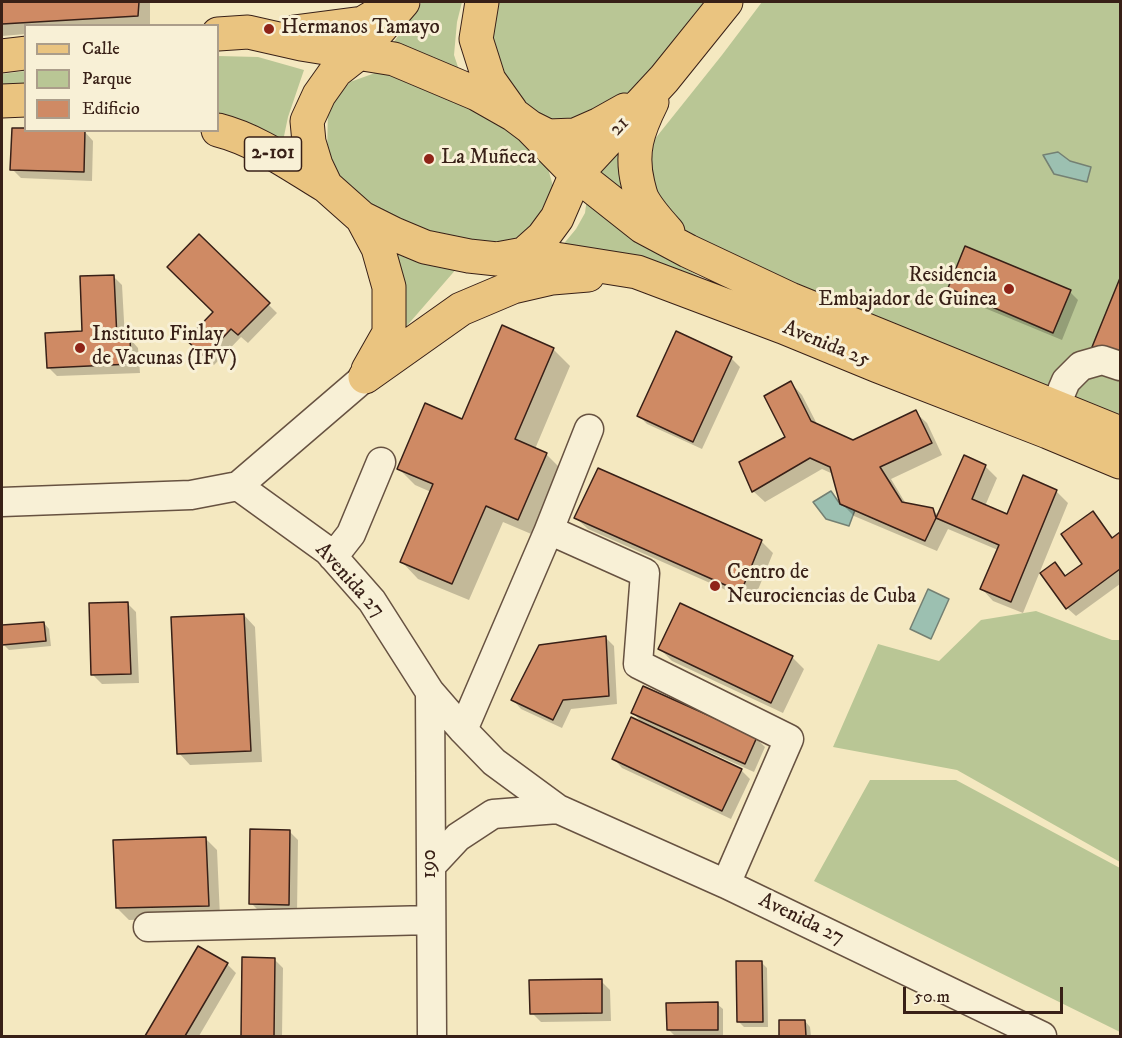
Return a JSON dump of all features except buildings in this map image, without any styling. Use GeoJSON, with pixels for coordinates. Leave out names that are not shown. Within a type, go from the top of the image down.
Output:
{"type":"FeatureCollection","features":[{"type":"Feature","properties":{"kind":"main road"},"geometry":{"type":"LineString","coordinates":[[232,33],[299,32],[363,22],[401,2]]}},
{"type":"Feature","properties":{"kind":"main road"},"geometry":{"type":"LineString","coordinates":[[364,376],[388,333],[389,287],[378,248],[362,218],[326,186],[309,142],[307,121],[319,95],[336,71],[359,53],[401,2]]}},
{"type":"Feature","properties":{"kind":"main road"},"geometry":{"type":"LineString","coordinates":[[482,2],[476,39],[489,80],[522,121]]}},
{"type":"Feature","properties":{"kind":"main road"},"geometry":{"type":"LineString","coordinates":[[688,251],[652,213],[641,196],[634,156],[638,135],[664,79],[726,2]]}},
{"type":"Feature","properties":{"kind":"main road"},"geometry":{"type":"LineString","coordinates":[[232,33],[394,60],[477,94],[549,136],[575,135],[600,124],[623,112],[664,79]]}},
{"type":"Feature","properties":{"kind":"main road"},"geometry":{"type":"LineString","coordinates":[[2,56],[24,53]]}},
{"type":"Feature","properties":{"kind":"main road","name":"21"},"geometry":{"type":"LineString","coordinates":[[364,376],[511,256],[543,237],[557,218],[576,174],[664,79]]}},
{"type":"Feature","properties":{"kind":"main road"},"geometry":{"type":"LineString","coordinates":[[2,101],[24,100]]}},
{"type":"Feature","properties":{"kind":"main road","name":"Avenida 25"},"geometry":{"type":"LineString","coordinates":[[522,121],[576,174],[644,227],[688,251],[790,299],[1120,433]]}},
{"type":"Feature","properties":{"kind":"main road","name":"2-101"},"geometry":{"type":"LineString","coordinates":[[219,130],[237,135],[326,186]]}},
{"type":"Feature","properties":{"kind":"main road","name":"Avenida 25"},"geometry":{"type":"LineString","coordinates":[[362,218],[425,247],[469,256],[511,256],[637,272],[783,327],[1120,462]]}},
{"type":"Feature","properties":{"kind":"main road"},"geometry":{"type":"LineString","coordinates":[[364,376],[461,309],[513,287],[552,278],[637,272]]}},
{"type":"Feature","properties":{"kind":"street"},"geometry":{"type":"LineString","coordinates":[[1055,407],[1066,381],[1081,366],[1102,360],[1120,366]]}},
{"type":"Feature","properties":{"kind":"street"},"geometry":{"type":"LineString","coordinates":[[2,501],[191,495],[238,486],[364,376]]}},
{"type":"Feature","properties":{"kind":"street"},"geometry":{"type":"LineString","coordinates":[[463,730],[549,530],[589,429]]}},
{"type":"Feature","properties":{"kind":"street"},"geometry":{"type":"LineString","coordinates":[[333,556],[351,534],[381,462]]}},
{"type":"Feature","properties":{"kind":"street","name":"Avenida 27"},"geometry":{"type":"LineString","coordinates":[[238,486],[333,556],[372,601],[430,692],[463,730],[494,762],[558,809],[726,884],[1042,1036]]}},
{"type":"Feature","properties":{"kind":"street"},"geometry":{"type":"LineString","coordinates":[[549,530],[645,573],[638,664],[789,739],[726,884]]}},
{"type":"Feature","properties":{"kind":"street","name":"190"},"geometry":{"type":"LineString","coordinates":[[430,692],[432,1036]]}},
{"type":"Feature","properties":{"kind":"street","name":"Avenida 27"},"geometry":{"type":"LineString","coordinates":[[431,866],[458,837],[493,814],[558,809]]}},
{"type":"Feature","properties":{"kind":"street"},"geometry":{"type":"LineString","coordinates":[[148,927],[431,920]]}},
{"type":"Feature","properties":{"kind":"green space"},"geometry":{"type":"Polygon","coordinates":[[[422,2],[462,2],[457,22],[454,55],[461,76],[391,46],[422,2]]]}},
{"type":"Feature","properties":{"kind":"green space"},"geometry":{"type":"Polygon","coordinates":[[[482,2],[726,2],[664,79],[575,135],[514,115],[482,2]]]}},
{"type":"Feature","properties":{"kind":"green space"},"geometry":{"type":"Polygon","coordinates":[[[762,2],[1120,2],[1120,415],[749,267],[686,236],[664,210],[650,173],[654,140],[762,2]]]}},
{"type":"Feature","properties":{"kind":"green space"},"geometry":{"type":"Polygon","coordinates":[[[219,56],[258,57],[304,70],[288,117],[283,141],[219,116],[219,56]]]}},
{"type":"Feature","properties":{"kind":"green space"},"geometry":{"type":"Polygon","coordinates":[[[24,71],[24,90],[2,92],[2,74],[24,71]]]}},
{"type":"Feature","properties":{"kind":"green space"},"geometry":{"type":"Polygon","coordinates":[[[375,73],[398,75],[481,112],[529,142],[547,165],[553,186],[531,232],[507,242],[465,242],[406,229],[353,197],[327,155],[328,108],[350,82],[375,73]]]}},
{"type":"Feature","properties":{"kind":"green space"},"geometry":{"type":"Polygon","coordinates":[[[623,147],[632,205],[600,174],[623,147]]]}},
{"type":"Feature","properties":{"kind":"green space"},"geometry":{"type":"Polygon","coordinates":[[[587,198],[672,261],[721,289],[561,247],[576,229],[585,213],[587,198]]]}},
{"type":"Feature","properties":{"kind":"green space"},"geometry":{"type":"Polygon","coordinates":[[[394,249],[458,267],[398,336],[394,249]]]}},
{"type":"Feature","properties":{"kind":"green space"},"geometry":{"type":"Polygon","coordinates":[[[1036,611],[1112,640],[1120,640],[1120,862],[957,770],[833,747],[878,644],[939,661],[981,620],[1036,611]]]}},
{"type":"Feature","properties":{"kind":"green space"},"geometry":{"type":"Polygon","coordinates":[[[870,780],[956,780],[1120,868],[1120,1032],[814,881],[870,780]]]}},
{"type":"Feature","properties":{"kind":"shaded area"},"geometry":{"type":"Polygon","coordinates":[[[1058,152],[1070,161],[1091,167],[1087,182],[1054,174],[1043,155],[1058,152]]]}},
{"type":"Feature","properties":{"kind":"shaded area"},"geometry":{"type":"Polygon","coordinates":[[[831,491],[840,504],[855,510],[849,526],[826,519],[813,502],[831,491]]]}},
{"type":"Feature","properties":{"kind":"shaded area"},"geometry":{"type":"Polygon","coordinates":[[[928,589],[949,599],[931,639],[910,629],[928,589]]]}},
{"type":"Feature","properties":{"kind":"place","name":"Hermanos Tamayo"},"geometry":{"type":"Point","coordinates":[269,29]}},
{"type":"Feature","properties":{"kind":"place","name":"La Muñeca"},"geometry":{"type":"Point","coordinates":[429,159]}},
{"type":"Feature","properties":{"kind":"place","name":"Residencia Embajador de Guinea"},"geometry":{"type":"Point","coordinates":[1009,289]}},
{"type":"Feature","properties":{"kind":"place","name":"Instituto Finlay de Vacunas (IFV)"},"geometry":{"type":"Point","coordinates":[80,348]}},
{"type":"Feature","properties":{"kind":"place","name":"Centro de Neurociencias de Cuba"},"geometry":{"type":"Point","coordinates":[715,586]}}]}
